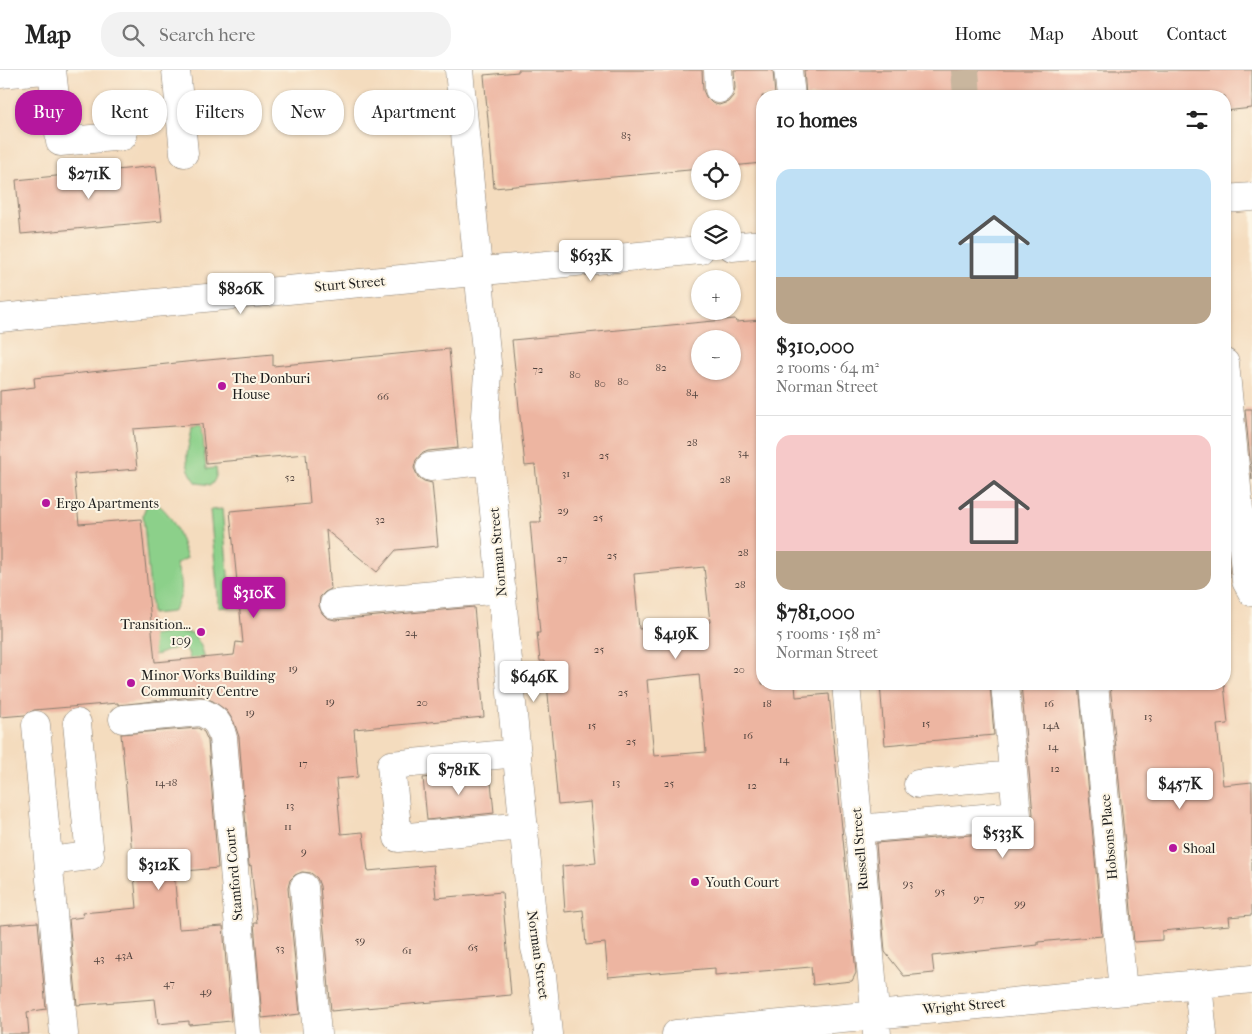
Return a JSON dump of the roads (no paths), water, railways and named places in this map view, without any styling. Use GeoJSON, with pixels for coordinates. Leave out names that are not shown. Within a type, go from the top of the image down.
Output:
{"type":"FeatureCollection","features":[{"type":"Feature","properties":{"kind":"street"},"geometry":{"type":"LineString","coordinates":[[0,74],[44,70]]}},
{"type":"Feature","properties":{"kind":"street"},"geometry":{"type":"LineString","coordinates":[[52,70],[60,142],[123,136]]}},
{"type":"Feature","properties":{"kind":"street"},"geometry":{"type":"LineString","coordinates":[[176,70],[184,153]]}},
{"type":"Feature","properties":{"kind":"street","name":"Norman Street"},"geometry":{"type":"LineString","coordinates":[[459,70],[488,373],[485,416],[535,948],[542,975],[548,1034]]}},
{"type":"Feature","properties":{"kind":"street"},"geometry":{"type":"LineString","coordinates":[[788,70],[790,90]]}},
{"type":"Feature","properties":{"kind":"street"},"geometry":{"type":"LineString","coordinates":[[1231,198],[1252,196]]}},
{"type":"Feature","properties":{"kind":"street"},"geometry":{"type":"LineString","coordinates":[[741,246],[756,245]]}},
{"type":"Feature","properties":{"kind":"street","name":"Sturt Street"},"geometry":{"type":"LineString","coordinates":[[0,318],[691,251]]}},
{"type":"Feature","properties":{"kind":"street"},"geometry":{"type":"LineString","coordinates":[[1231,419],[1249,587]]}},
{"type":"Feature","properties":{"kind":"street"},"geometry":{"type":"LineString","coordinates":[[430,467],[490,460]]}},
{"type":"Feature","properties":{"kind":"street"},"geometry":{"type":"LineString","coordinates":[[334,604],[502,589]]}},
{"type":"Feature","properties":{"kind":"street","name":"Russell Street"},"geometry":{"type":"LineString","coordinates":[[846,690],[876,1024]]}},
{"type":"Feature","properties":{"kind":"street"},"geometry":{"type":"LineString","coordinates":[[858,828],[1017,815],[1006,690]]}},
{"type":"Feature","properties":{"kind":"street","name":"Hobsons Place"},"geometry":{"type":"LineString","coordinates":[[1095,690],[1123,991]]}},
{"type":"Feature","properties":{"kind":"street","name":"Stamford Court"},"geometry":{"type":"LineString","coordinates":[[123,719],[201,712],[212,717],[220,726],[223,738],[248,1034]]}},
{"type":"Feature","properties":{"kind":"street"},"geometry":{"type":"LineString","coordinates":[[49,861],[90,856],[78,723]]}},
{"type":"Feature","properties":{"kind":"street"},"geometry":{"type":"LineString","coordinates":[[36,725],[64,1034]]}},
{"type":"Feature","properties":{"kind":"street"},"geometry":{"type":"LineString","coordinates":[[517,753],[391,765],[398,838],[524,826]]}},
{"type":"Feature","properties":{"kind":"street"},"geometry":{"type":"LineString","coordinates":[[918,784],[1013,775]]}},
{"type":"Feature","properties":{"kind":"street"},"geometry":{"type":"LineString","coordinates":[[304,887],[317,1034]]}},
{"type":"Feature","properties":{"kind":"street","name":"Wright Street"},"geometry":{"type":"LineString","coordinates":[[676,1034],[876,1024],[1123,991],[1252,979]]}},
{"type":"Feature","properties":{"kind":"street"},"geometry":{"type":"LineString","coordinates":[[1198,984],[1203,1034]]}},
{"type":"Feature","properties":{"kind":"tunnel"},"geometry":{"type":"LineString","coordinates":[[965,70],[967,90]]}},
{"type":"Feature","properties":{"kind":"place","name":"The Donburi House"},"geometry":{"type":"Point","coordinates":[222,386]}},
{"type":"Feature","properties":{"kind":"place","name":"Ergo Apartments"},"geometry":{"type":"Point","coordinates":[46,503]}},
{"type":"Feature","properties":{"kind":"place","name":"Transition... 109"},"geometry":{"type":"Point","coordinates":[201,632]}},
{"type":"Feature","properties":{"kind":"place","name":"Minor Works Building Community Centre"},"geometry":{"type":"Point","coordinates":[131,683]}},
{"type":"Feature","properties":{"kind":"place","name":"Shoal"},"geometry":{"type":"Point","coordinates":[1173,848]}},
{"type":"Feature","properties":{"kind":"place","name":"Youth Court"},"geometry":{"type":"Point","coordinates":[695,882]}}]}
